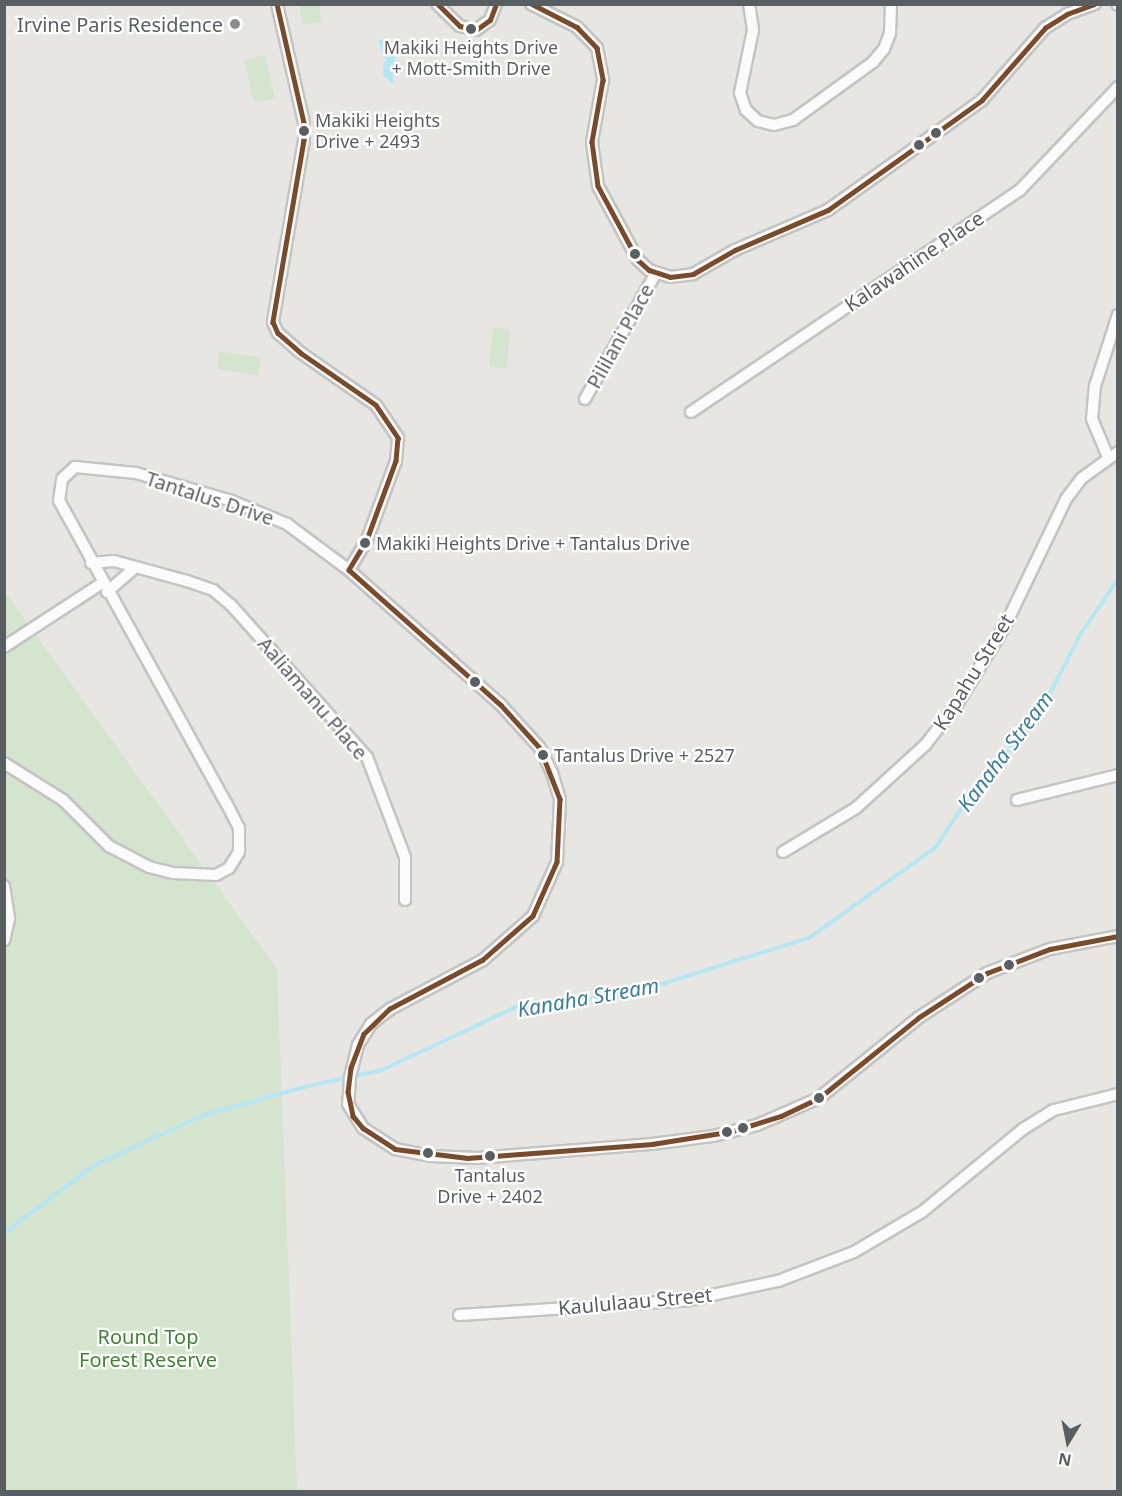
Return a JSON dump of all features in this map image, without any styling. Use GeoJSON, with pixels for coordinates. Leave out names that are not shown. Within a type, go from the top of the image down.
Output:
{"type":"FeatureCollection","features":[{"type":"Feature","properties":{"kind":"street"},"geometry":{"type":"LineString","coordinates":[[276,4],[304,123],[304,140],[273,322],[278,333],[301,353],[376,405],[398,438],[396,461],[367,540],[349,570]]}},
{"type":"Feature","properties":{"kind":"street"},"geometry":{"type":"LineString","coordinates":[[437,4],[460,26],[476,30],[490,20],[496,4]]}},
{"type":"Feature","properties":{"kind":"street"},"geometry":{"type":"LineString","coordinates":[[531,4],[577,27],[597,48],[603,80],[592,142],[595,174],[610,213],[633,253],[656,273],[670,277],[693,274],[735,250],[828,210],[982,100],[1045,28],[1067,14],[1095,4]]}},
{"type":"Feature","properties":{"kind":"street"},"geometry":{"type":"LineString","coordinates":[[749,4],[753,30],[740,93],[746,110],[758,121],[774,125],[793,120],[873,62],[884,49],[890,33],[891,4]]}},
{"type":"Feature","properties":{"kind":"street","name":"Kalawahine Place"},"geometry":{"type":"LineString","coordinates":[[691,412],[1020,190],[1118,87]]}},
{"type":"Feature","properties":{"kind":"street","name":"Pililani Place"},"geometry":{"type":"LineString","coordinates":[[585,399],[656,273]]}},
{"type":"Feature","properties":{"kind":"street"},"geometry":{"type":"LineString","coordinates":[[1113,454],[1092,419],[1095,386],[1118,315]]}},
{"type":"Feature","properties":{"kind":"street","name":"Kapahu Street"},"geometry":{"type":"LineString","coordinates":[[783,852],[856,808],[911,760],[941,726],[1005,626],[1066,499],[1082,478],[1113,454]]}},
{"type":"Feature","properties":{"kind":"street","name":"Tantalus Drive"},"geometry":{"type":"LineString","coordinates":[[4,763],[38,781],[109,846],[132,860],[173,873],[200,876],[223,873],[234,862],[240,846],[239,828],[91,563],[59,501],[62,479],[75,467],[136,473],[250,508],[287,524],[349,570],[501,705],[540,748],[560,799],[557,862],[533,916],[483,960],[390,1008],[371,1024],[358,1045],[348,1104],[363,1128],[385,1144],[431,1156],[477,1158],[678,1141],[757,1125],[819,1098],[918,1018],[978,978],[1050,949],[1118,936]]}},
{"type":"Feature","properties":{"kind":"street","name":"Aaliamanu Place"},"geometry":{"type":"LineString","coordinates":[[91,563],[114,561],[133,569],[213,590],[362,750],[405,856],[405,900]]}},
{"type":"Feature","properties":{"kind":"street"},"geometry":{"type":"LineString","coordinates":[[4,647],[133,569]]}},
{"type":"Feature","properties":{"kind":"street"},"geometry":{"type":"LineString","coordinates":[[1017,800],[1118,775]]}},
{"type":"Feature","properties":{"kind":"street"},"geometry":{"type":"LineString","coordinates":[[4,886],[9,919],[4,940]]}},
{"type":"Feature","properties":{"kind":"street","name":"Kaululaau Street"},"geometry":{"type":"LineString","coordinates":[[459,1315],[689,1300],[778,1281],[854,1252],[922,1212],[1023,1129],[1054,1110],[1118,1094]]}},
{"type":"Feature","properties":{"kind":"green space"},"geometry":{"type":"Polygon","coordinates":[[[299,5],[319,5],[322,22],[303,25],[299,5]]]}},
{"type":"Feature","properties":{"kind":"green space"},"geometry":{"type":"Polygon","coordinates":[[[265,55],[275,98],[254,103],[244,60],[265,55]]]}},
{"type":"Feature","properties":{"kind":"green space"},"geometry":{"type":"Polygon","coordinates":[[[493,328],[510,329],[507,368],[489,367],[493,328]]]}},
{"type":"Feature","properties":{"kind":"green space"},"geometry":{"type":"Polygon","coordinates":[[[219,351],[261,358],[258,376],[217,369],[219,351]]]}},
{"type":"Feature","properties":{"kind":"green space","name":"Round Top Forest Reserve"},"geometry":{"type":"Polygon","coordinates":[[[4,591],[277,969],[297,1491],[5,1491],[4,591]]]}},
{"type":"Feature","properties":{"kind":"water"},"geometry":{"type":"Polygon","coordinates":[[[385,39],[395,51],[393,84],[383,75],[384,61],[387,63],[378,41],[385,39]]]}},
{"type":"Feature","properties":{"kind":"waterway","name":"Kanaha Stream"},"geometry":{"type":"LineString","coordinates":[[4,1233],[95,1165],[204,1115],[308,1086],[382,1070],[520,1005],[584,1000],[649,988],[809,938],[936,847],[966,801],[1013,746],[1049,695],[1080,635],[1118,579]]}},
{"type":"Feature","properties":{"kind":"transit line"},"geometry":{"type":"LineString","coordinates":[[277,4],[304,123],[304,140],[273,322],[278,333],[301,353],[376,405],[398,438],[396,461],[367,540],[349,570],[501,705],[540,748],[560,799],[557,862],[533,916],[483,960],[390,1009],[364,1034],[351,1068],[348,1092],[353,1116],[363,1128],[395,1149],[467,1158],[652,1144],[733,1131],[781,1116],[819,1098],[918,1018],[987,973],[1050,949],[1118,936]]}},
{"type":"Feature","properties":{"kind":"transit line"},"geometry":{"type":"LineString","coordinates":[[438,4],[460,26],[476,30],[490,20],[496,4]]}},
{"type":"Feature","properties":{"kind":"transit line"},"geometry":{"type":"LineString","coordinates":[[532,4],[577,27],[597,48],[603,80],[592,142],[598,186],[638,260],[649,270],[670,277],[693,274],[735,250],[828,210],[982,100],[1045,28],[1067,14],[1094,4]]}},
{"type":"Feature","properties":{"kind":"place","name":"Irvine Paris Residence"},"geometry":{"type":"Point","coordinates":[235,24]}},
{"type":"Feature","properties":{"kind":"place","name":"Makiki Heights Drive + Mott-Smith Drive"},"geometry":{"type":"Point","coordinates":[471,29]}},
{"type":"Feature","properties":{"kind":"place","name":"Makiki Heights Drive + 2493"},"geometry":{"type":"Point","coordinates":[304,131]}},
{"type":"Feature","properties":{"kind":"place","name":"Makiki Heights Drive + Tantalus Drive"},"geometry":{"type":"Point","coordinates":[365,543]}},
{"type":"Feature","properties":{"kind":"place","name":"Tantalus Drive + 2527"},"geometry":{"type":"Point","coordinates":[543,755]}},
{"type":"Feature","properties":{"kind":"place","name":"Tantalus Drive + 2402"},"geometry":{"type":"Point","coordinates":[490,1156]}}]}
